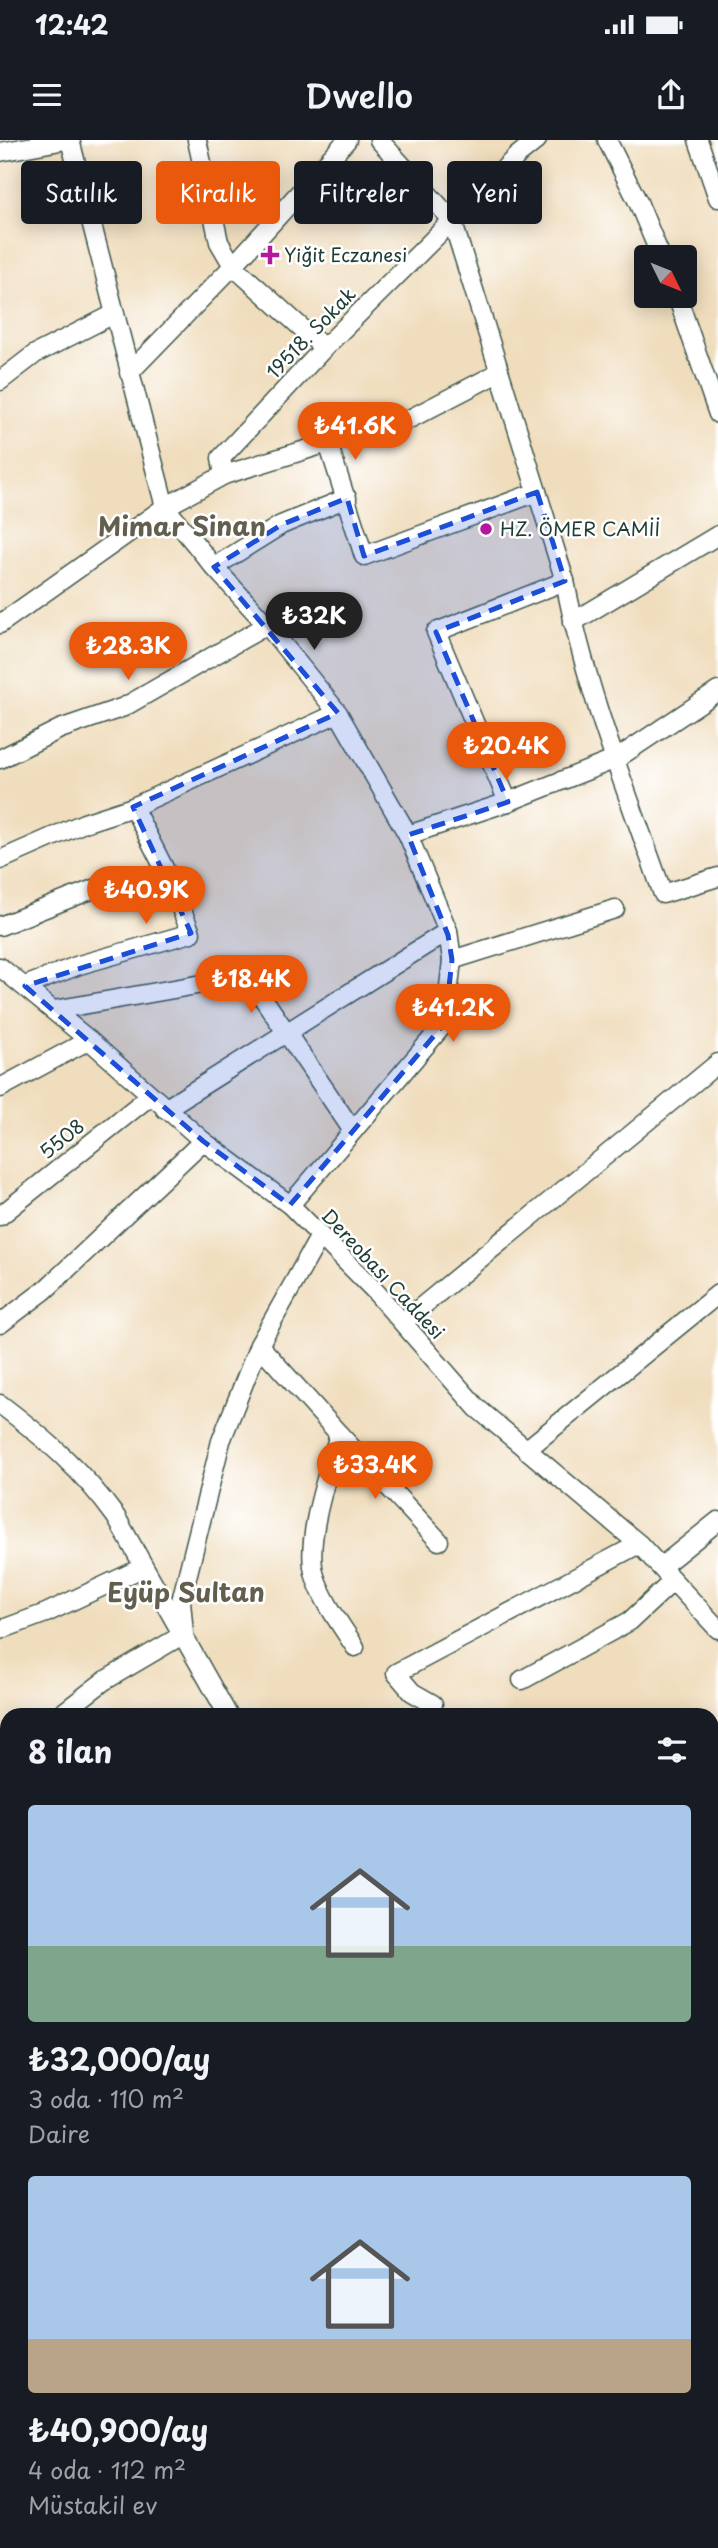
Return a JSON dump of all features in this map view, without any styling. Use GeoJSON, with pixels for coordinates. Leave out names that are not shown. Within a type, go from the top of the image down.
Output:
{"type":"FeatureCollection","features":[{"type":"Feature","properties":{"kind":"street"},"geometry":{"type":"LineString","coordinates":[[0,152],[68,140],[165,507],[214,567],[267,625],[338,713],[408,835],[448,931],[452,960],[445,1023],[290,1205]]}},
{"type":"Feature","properties":{"kind":"street"},"geometry":{"type":"LineString","coordinates":[[197,140],[219,242],[233,266],[324,348]]}},
{"type":"Feature","properties":{"kind":"street"},"geometry":{"type":"LineString","coordinates":[[129,373],[233,266],[347,140]]}},
{"type":"Feature","properties":{"kind":"street"},"geometry":{"type":"LineString","coordinates":[[379,140],[447,215]]}},
{"type":"Feature","properties":{"kind":"street","name":"19518. Sokak"},"geometry":{"type":"LineString","coordinates":[[512,161],[537,140]]}},
{"type":"Feature","properties":{"kind":"street"},"geometry":{"type":"LineString","coordinates":[[607,140],[656,245]]}},
{"type":"Feature","properties":{"kind":"street"},"geometry":{"type":"LineString","coordinates":[[698,140],[718,198]]}},
{"type":"Feature","properties":{"kind":"street","name":"19518. Sokak"},"geometry":{"type":"LineString","coordinates":[[225,475],[221,458],[324,348],[448,224]]}},
{"type":"Feature","properties":{"kind":"street"},"geometry":{"type":"LineString","coordinates":[[453,224],[565,582],[573,622],[615,759],[663,894],[718,877]]}},
{"type":"Feature","properties":{"kind":"street"},"geometry":{"type":"LineString","coordinates":[[681,308],[718,414]]}},
{"type":"Feature","properties":{"kind":"street"},"geometry":{"type":"LineString","coordinates":[[0,381],[35,354],[114,314]]}},
{"type":"Feature","properties":{"kind":"street"},"geometry":{"type":"LineString","coordinates":[[0,624],[165,507],[225,475],[328,443],[392,428],[498,373]]}},
{"type":"Feature","properties":{"kind":"street"},"geometry":{"type":"LineString","coordinates":[[328,443],[365,556],[537,492]]}},
{"type":"Feature","properties":{"kind":"street"},"geometry":{"type":"LineString","coordinates":[[214,567],[281,525],[347,498]]}},
{"type":"Feature","properties":{"kind":"street"},"geometry":{"type":"LineString","coordinates":[[573,622],[718,535]]}},
{"type":"Feature","properties":{"kind":"street"},"geometry":{"type":"LineString","coordinates":[[508,802],[436,632],[565,582]]}},
{"type":"Feature","properties":{"kind":"street"},"geometry":{"type":"LineString","coordinates":[[0,759],[60,729],[124,707],[267,625]]}},
{"type":"Feature","properties":{"kind":"street"},"geometry":{"type":"LineString","coordinates":[[408,835],[508,802],[615,759],[718,691]]}},
{"type":"Feature","properties":{"kind":"street"},"geometry":{"type":"LineString","coordinates":[[0,860],[84,822],[133,807],[338,713]]}},
{"type":"Feature","properties":{"kind":"street"},"geometry":{"type":"LineString","coordinates":[[25,986],[79,965],[191,933],[167,874],[133,807]]}},
{"type":"Feature","properties":{"kind":"street"},"geometry":{"type":"LineString","coordinates":[[0,926],[102,886],[167,874]]}},
{"type":"Feature","properties":{"kind":"street"},"geometry":{"type":"LineString","coordinates":[[452,960],[615,909]]}},
{"type":"Feature","properties":{"kind":"street"},"geometry":{"type":"LineString","coordinates":[[165,1109],[448,931]]}},
{"type":"Feature","properties":{"kind":"street","name":"Dereobası Caddesi"},"geometry":{"type":"LineString","coordinates":[[0,967],[89,1040],[165,1109],[290,1205],[374,1290],[477,1408],[639,1544],[718,1629]]}},
{"type":"Feature","properties":{"kind":"street"},"geometry":{"type":"LineString","coordinates":[[54,1010],[248,976],[353,1130]]}},
{"type":"Feature","properties":{"kind":"street"},"geometry":{"type":"LineString","coordinates":[[0,1088],[89,1040]]}},
{"type":"Feature","properties":{"kind":"street"},"geometry":{"type":"LineString","coordinates":[[403,1322],[718,1063]]}},
{"type":"Feature","properties":{"kind":"street","name":"5508"},"geometry":{"type":"LineString","coordinates":[[0,1216],[150,1096]]}},
{"type":"Feature","properties":{"kind":"street"},"geometry":{"type":"LineString","coordinates":[[0,1324],[45,1290],[203,1140]]}},
{"type":"Feature","properties":{"kind":"street"},"geometry":{"type":"LineString","coordinates":[[184,1633],[181,1601],[221,1441],[259,1345],[320,1236]]}},
{"type":"Feature","properties":{"kind":"street"},"geometry":{"type":"LineString","coordinates":[[526,1450],[718,1294]]}},
{"type":"Feature","properties":{"kind":"street"},"geometry":{"type":"LineString","coordinates":[[259,1345],[439,1541]]}},
{"type":"Feature","properties":{"kind":"street"},"geometry":{"type":"LineString","coordinates":[[0,1404],[41,1435],[94,1486],[116,1517],[224,1708]]}},
{"type":"Feature","properties":{"kind":"street"},"geometry":{"type":"LineString","coordinates":[[339,1434],[311,1553],[315,1577],[337,1620],[355,1647]]}},
{"type":"Feature","properties":{"kind":"street"},"geometry":{"type":"LineString","coordinates":[[522,1680],[630,1621],[667,1573],[718,1521]]}},
{"type":"Feature","properties":{"kind":"street"},"geometry":{"type":"LineString","coordinates":[[433,1703],[412,1692],[396,1673],[639,1544]]}},
{"type":"Feature","properties":{"kind":"street"},"geometry":{"type":"LineString","coordinates":[[0,1630],[46,1613],[144,1567]]}},
{"type":"Feature","properties":{"kind":"street"},"geometry":{"type":"LineString","coordinates":[[69,1708],[104,1681],[184,1633]]}},
{"type":"Feature","properties":{"kind":"highlighted area"},"geometry":{"type":"Polygon","coordinates":[[[537,492],[565,581],[436,632],[508,802],[408,835],[448,935],[452,960],[445,1023],[290,1205],[203,1141],[25,986],[191,933],[133,807],[338,713],[214,567],[281,525],[347,498],[364,556],[537,492]]]}},
{"type":"Feature","properties":{"kind":"place","name":"Yiğit Eczanesi"},"geometry":{"type":"Point","coordinates":[270,255]}},
{"type":"Feature","properties":{"kind":"place","name":"HZ. ÖMER CAMİİ"},"geometry":{"type":"Point","coordinates":[486,529]}},
{"type":"Feature","properties":{"kind":"district","name":"Mimar Sinan"},"geometry":{"type":"Point","coordinates":[182,527]}},
{"type":"Feature","properties":{"kind":"district","name":"Eyüp Sultan"},"geometry":{"type":"Point","coordinates":[186,1593]}}]}
